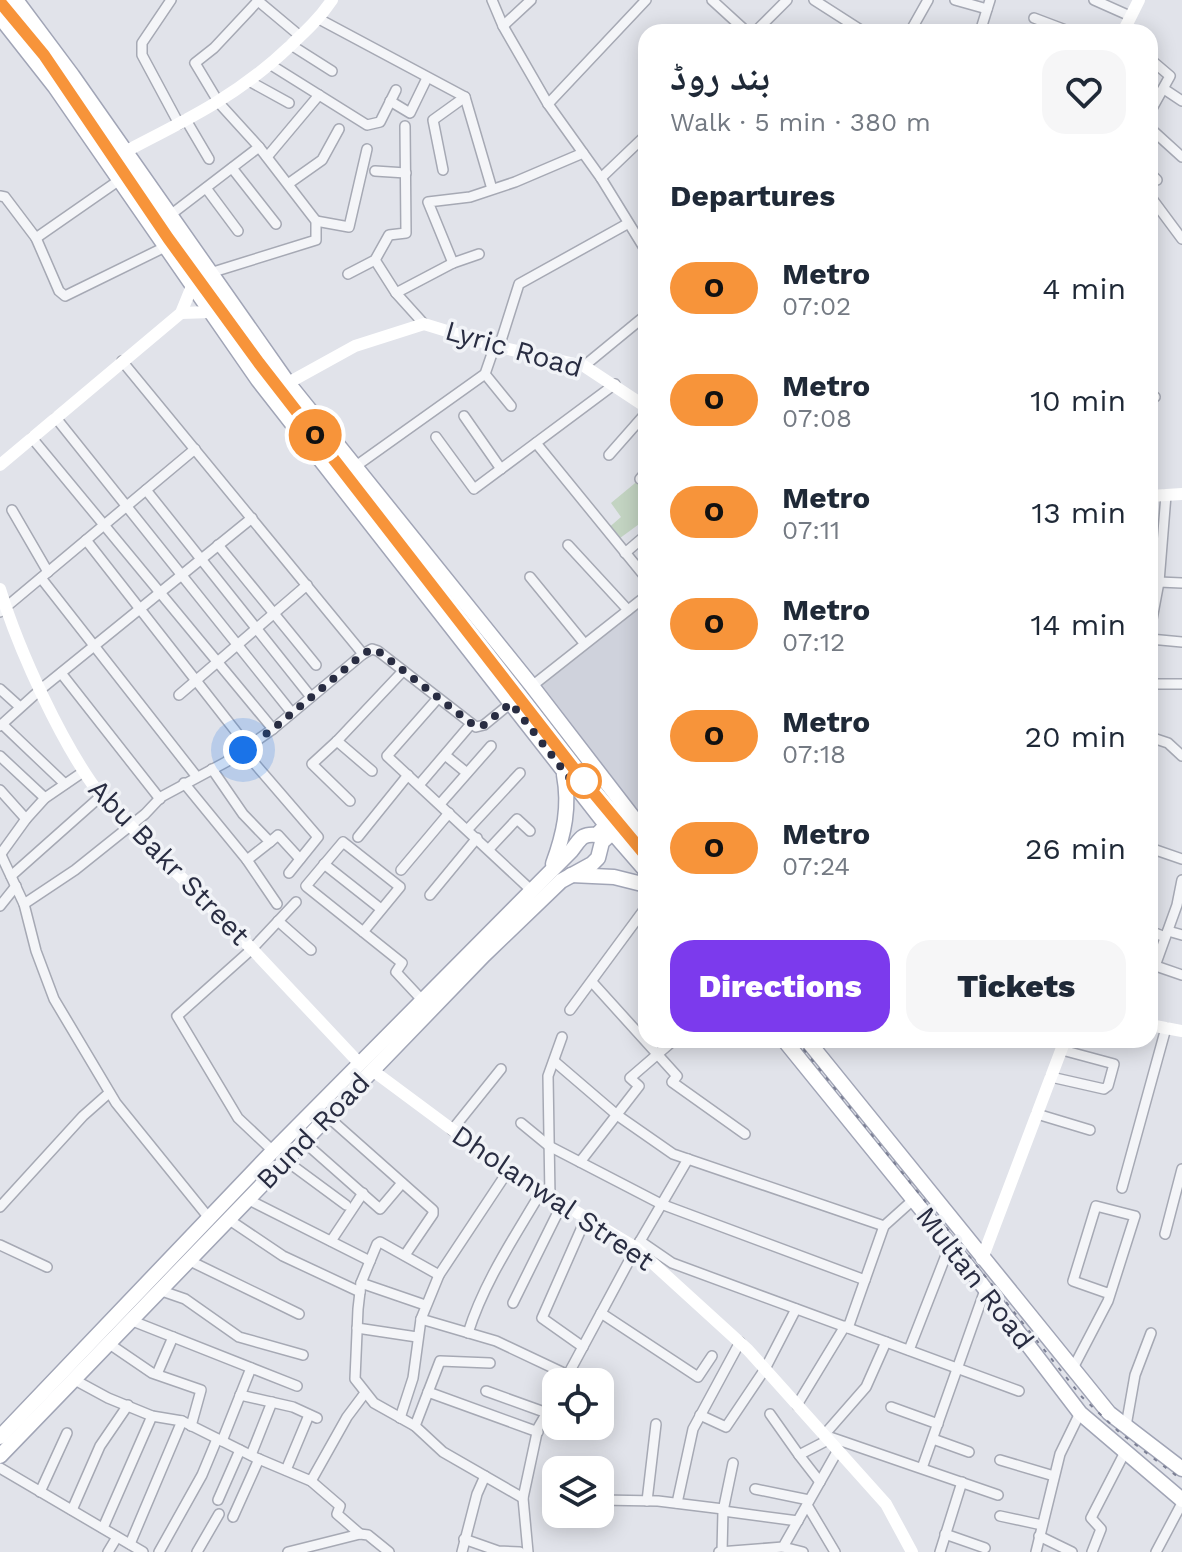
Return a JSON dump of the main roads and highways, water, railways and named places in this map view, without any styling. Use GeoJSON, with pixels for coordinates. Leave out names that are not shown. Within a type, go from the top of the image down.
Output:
{"type":"FeatureCollection","features":[{"type":"Feature","properties":{"kind":"main road"},"geometry":{"type":"LineString","coordinates":[[16,0],[288,383],[532,686],[638,825]]}},
{"type":"Feature","properties":{"kind":"main road"},"geometry":{"type":"LineString","coordinates":[[0,17],[55,87],[258,380],[563,771],[638,862]]}},
{"type":"Feature","properties":{"kind":"main road"},"geometry":{"type":"LineString","coordinates":[[55,87],[72,75]]}},
{"type":"Feature","properties":{"kind":"main road"},"geometry":{"type":"LineString","coordinates":[[552,868],[566,820],[568,797],[563,771]]}},
{"type":"Feature","properties":{"kind":"main road","name":"Bund Road"},"geometry":{"type":"LineString","coordinates":[[391,1041],[423,1001],[571,851],[581,836],[597,835],[628,813]]}},
{"type":"Feature","properties":{"kind":"main road","name":"Bund Road"},"geometry":{"type":"LineString","coordinates":[[0,1437],[209,1218],[279,1156],[391,1041],[569,875],[598,858],[609,829]]}},
{"type":"Feature","properties":{"kind":"main road"},"geometry":{"type":"LineString","coordinates":[[569,875],[614,877],[638,883]]}},
{"type":"Feature","properties":{"kind":"main road","name":"Multan Road"},"geometry":{"type":"LineString","coordinates":[[790,1048],[950,1245],[1080,1413],[1182,1502]]}},
{"type":"Feature","properties":{"kind":"main road","name":"Multan Road"},"geometry":{"type":"LineString","coordinates":[[813,1048],[1109,1413],[1182,1469]]}},
{"type":"Feature","properties":{"kind":"main road","name":"Bund Road"},"geometry":{"type":"LineString","coordinates":[[0,1456],[247,1199],[279,1156],[303,1141],[327,1116],[366,1067]]}},
{"type":"Feature","properties":{"kind":"main road"},"geometry":{"type":"LineString","coordinates":[[1146,1469],[1182,1490]]}},
{"type":"Feature","properties":{"kind":"railway"},"geometry":{"type":"LineString","coordinates":[[0,2],[44,55],[200,283],[259,363],[582,779],[638,846]]}},
{"type":"Feature","properties":{"kind":"railway"},"geometry":{"type":"LineString","coordinates":[[802,1048],[1082,1397],[1119,1432],[1182,1480]]}},
{"type":"Feature","properties":{"kind":"metro line","name":"O"},"geometry":{"type":"LineString","coordinates":[[0,2],[44,55],[168,238],[259,363],[638,847]]}}]}
